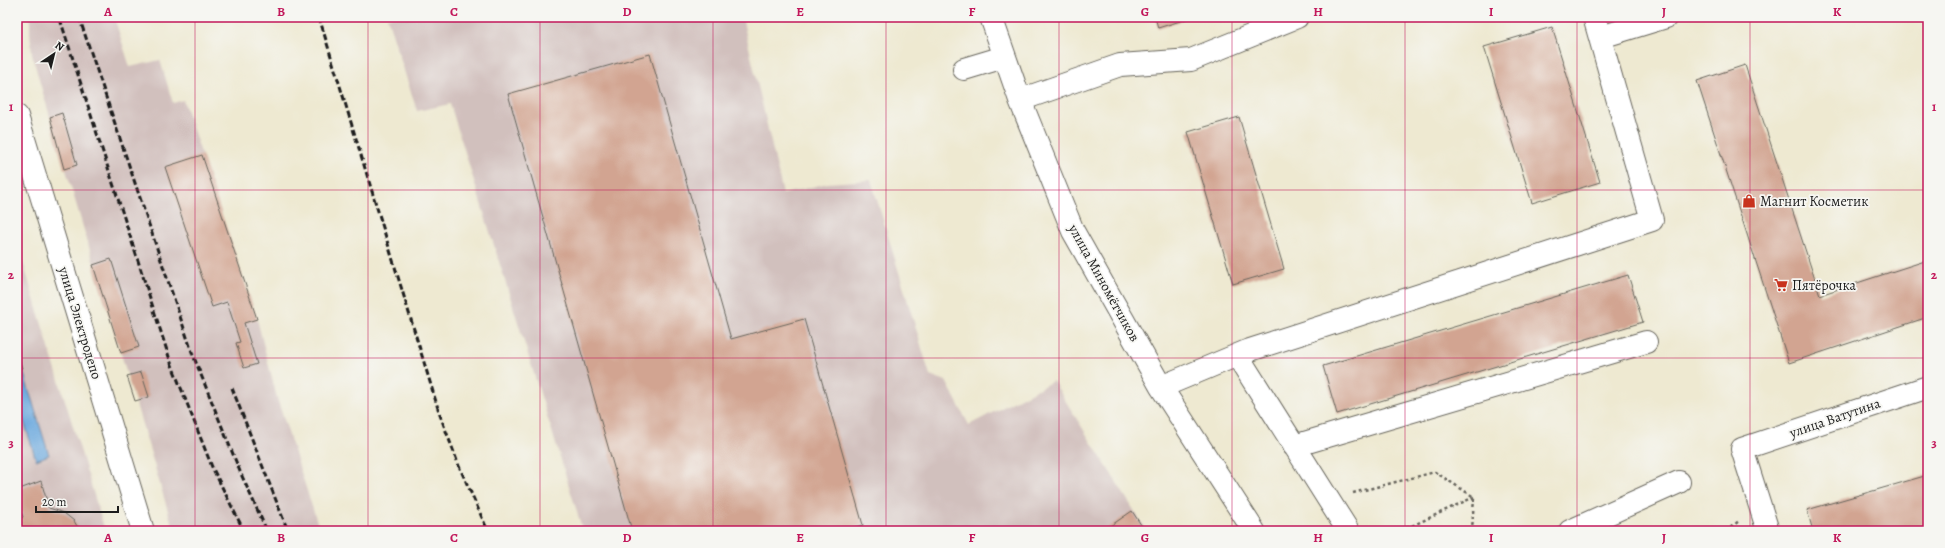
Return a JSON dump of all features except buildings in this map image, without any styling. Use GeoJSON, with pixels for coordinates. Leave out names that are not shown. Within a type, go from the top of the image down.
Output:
{"type":"FeatureCollection","features":[{"type":"Feature","properties":{"kind":"street","name":"улица Миномётчиков"},"geometry":{"type":"LineString","coordinates":[[991,17],[1020,100],[1073,231],[1161,387],[1254,531]]}},
{"type":"Feature","properties":{"kind":"street"},"geometry":{"type":"LineString","coordinates":[[1161,387],[1237,355],[1652,220],[1597,27],[1666,17]]}},
{"type":"Feature","properties":{"kind":"street"},"geometry":{"type":"LineString","coordinates":[[1020,100],[1120,64],[1191,60],[1294,18]]}},
{"type":"Feature","properties":{"kind":"street"},"geometry":{"type":"LineString","coordinates":[[964,69],[1004,57]]}},
{"type":"Feature","properties":{"kind":"street","name":"улица Электродепо"},"geometry":{"type":"LineString","coordinates":[[17,116],[143,531]]}},
{"type":"Feature","properties":{"kind":"street"},"geometry":{"type":"LineString","coordinates":[[1294,446],[1646,342]]}},
{"type":"Feature","properties":{"kind":"street"},"geometry":{"type":"LineString","coordinates":[[1237,355],[1347,529]]}},
{"type":"Feature","properties":{"kind":"street","name":"улица Ватутина"},"geometry":{"type":"LineString","coordinates":[[1768,531],[1742,449],[1928,387]]}},
{"type":"Feature","properties":{"kind":"street"},"geometry":{"type":"LineString","coordinates":[[1570,531],[1679,482]]}},
{"type":"Feature","properties":{"kind":"path"},"geometry":{"type":"LineString","coordinates":[[1353,494],[1435,472],[1474,497]]}},
{"type":"Feature","properties":{"kind":"path"},"geometry":{"type":"LineString","coordinates":[[1401,531],[1474,497]]}},
{"type":"Feature","properties":{"kind":"path"},"geometry":{"type":"LineString","coordinates":[[1472,531],[1474,497]]}},
{"type":"Feature","properties":{"kind":"shaded area"},"geometry":{"type":"Polygon","coordinates":[[[30,17],[114,17],[130,67],[160,60],[173,103],[183,100],[257,319],[277,398],[320,531],[174,531],[40,83],[32,54],[30,17]]]}},
{"type":"Feature","properties":{"kind":"shaded area"},"geometry":{"type":"Polygon","coordinates":[[[387,17],[742,17],[783,194],[828,183],[871,180],[930,375],[946,381],[969,425],[1053,381],[1147,531],[583,531],[450,104],[417,111],[387,17]]]}},
{"type":"Feature","properties":{"kind":"shaded area"},"geometry":{"type":"Polygon","coordinates":[[[17,243],[105,531],[17,531],[17,243]]]}},
{"type":"Feature","properties":{"kind":"water"},"geometry":{"type":"Polygon","coordinates":[[[22,368],[49,455],[36,460],[17,399],[17,370],[22,368]]]}},
{"type":"Feature","properties":{"kind":"railway"},"geometry":{"type":"LineString","coordinates":[[79,17],[193,355],[241,474],[267,531]]}},
{"type":"Feature","properties":{"kind":"railway"},"geometry":{"type":"LineString","coordinates":[[319,17],[440,415],[459,466],[488,531]]}},
{"type":"Feature","properties":{"kind":"railway"},"geometry":{"type":"LineString","coordinates":[[60,19],[170,360],[212,467],[244,531]]}},
{"type":"Feature","properties":{"kind":"railway"},"geometry":{"type":"LineString","coordinates":[[232,388],[288,531]]}},
{"type":"Feature","properties":{"kind":"place","name":"Магнит Косметик"},"geometry":{"type":"Point","coordinates":[1749,201]}},
{"type":"Feature","properties":{"kind":"place","name":"Пятёрочка"},"geometry":{"type":"Point","coordinates":[1781,285]}}]}
